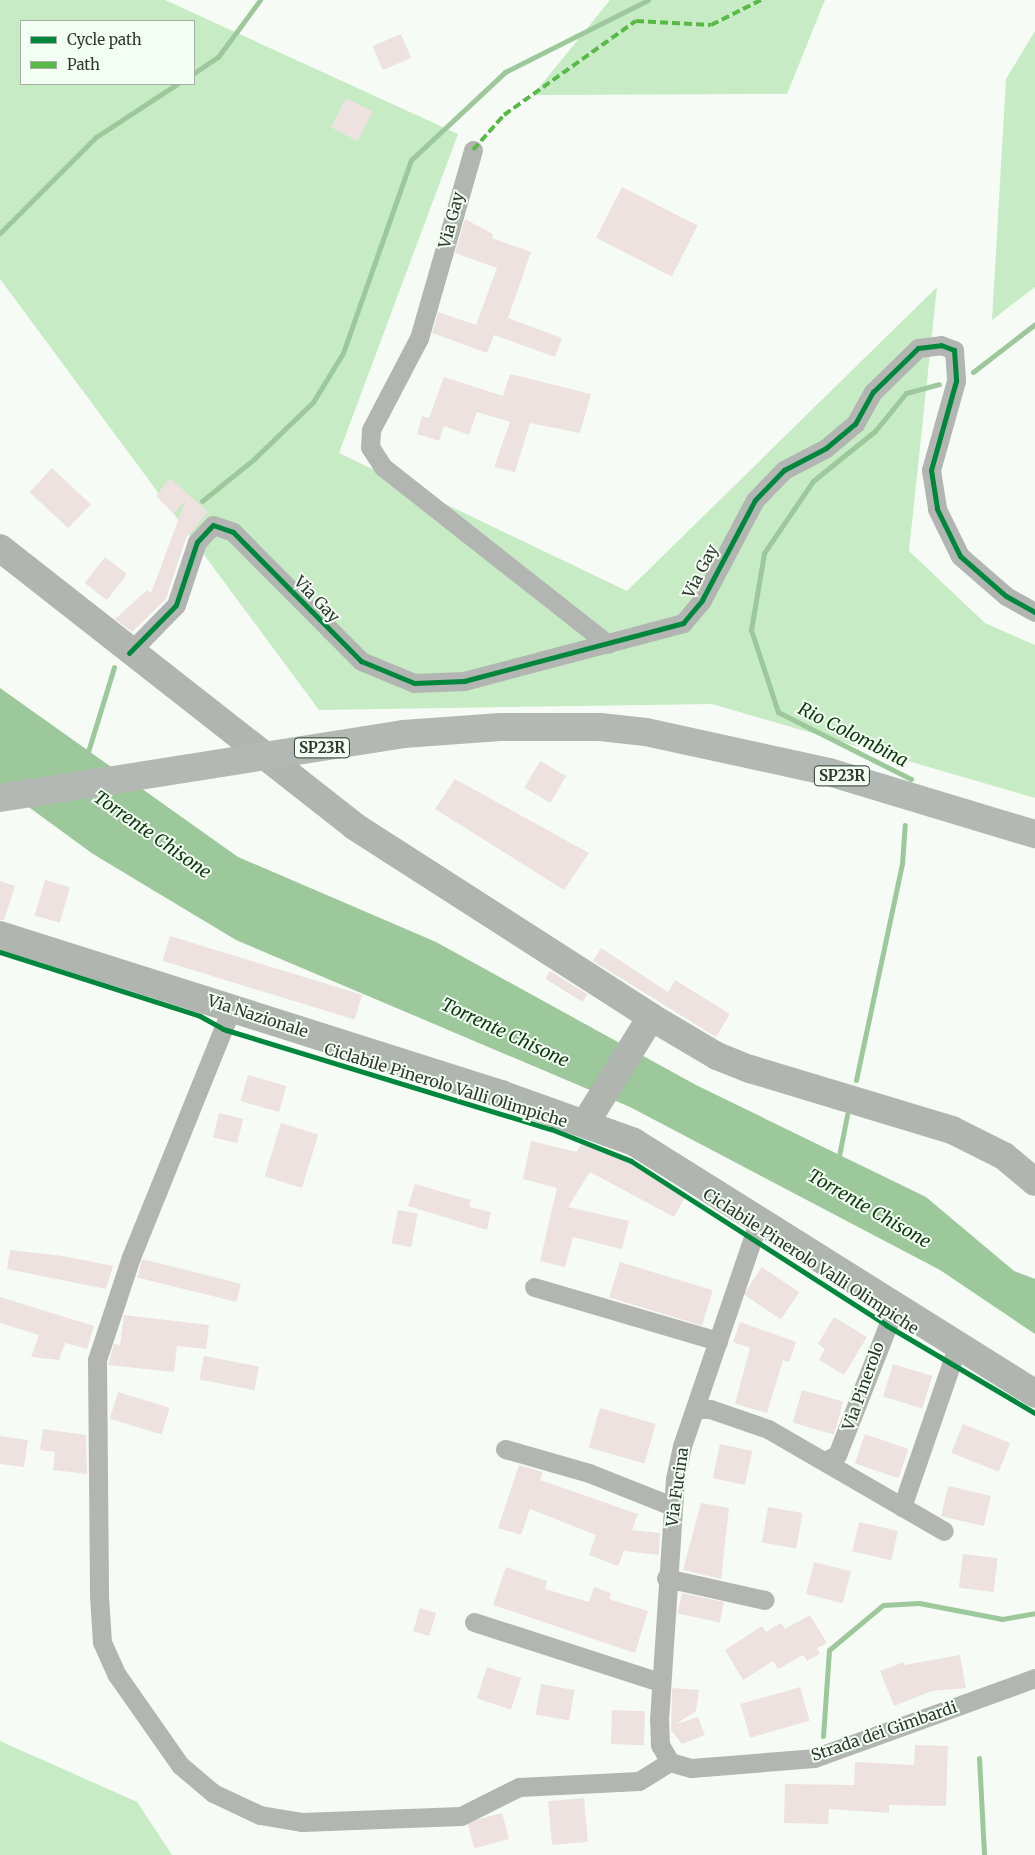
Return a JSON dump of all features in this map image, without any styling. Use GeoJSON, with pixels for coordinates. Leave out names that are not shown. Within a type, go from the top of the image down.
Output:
{"type":"FeatureCollection","features":[{"type":"Feature","properties":{"kind":"main road","name":"SP23R"},"geometry":{"type":"LineString","coordinates":[[0,798],[404,734],[501,726],[600,727],[646,732],[829,772],[1035,834]]}},
{"type":"Feature","properties":{"kind":"street","name":"Via Gay"},"geometry":{"type":"LineString","coordinates":[[473,150],[419,338],[371,430],[370,447],[383,466],[608,644]]}},
{"type":"Feature","properties":{"kind":"street","name":"Via Gay"},"geometry":{"type":"LineString","coordinates":[[129,653],[176,604],[197,542],[213,525],[233,532],[361,661],[392,677],[414,683],[464,681],[683,623],[702,600],[755,500],[784,470],[826,448],[855,424],[873,392],[918,348],[941,345],[954,350],[956,381],[931,470],[937,509],[960,556],[1006,596],[1035,612]]}},
{"type":"Feature","properties":{"kind":"street"},"geometry":{"type":"LineString","coordinates":[[0,548],[129,653],[385,848],[651,1017],[717,1056],[750,1069],[952,1130],[1004,1156],[1035,1182]]}},
{"type":"Feature","properties":{"kind":"street","name":"Via Nazionale"},"geometry":{"type":"LineString","coordinates":[[0,936],[232,1007],[586,1122],[658,1155],[957,1347],[1035,1394]]}},
{"type":"Feature","properties":{"kind":"street"},"geometry":{"type":"LineString","coordinates":[[232,1007],[131,1257],[97,1360],[99,1596],[102,1642],[117,1675],[180,1765],[213,1794],[260,1815],[302,1822],[460,1816],[519,1787],[631,1782],[656,1774],[670,1762]]}},
{"type":"Feature","properties":{"kind":"street"},"geometry":{"type":"LineString","coordinates":[[586,1122],[651,1017]]}},
{"type":"Feature","properties":{"kind":"street","name":"Via Fucina"},"geometry":{"type":"LineString","coordinates":[[670,1762],[660,1745],[660,1682],[672,1506],[682,1446],[759,1220]]}},
{"type":"Feature","properties":{"kind":"street"},"geometry":{"type":"LineString","coordinates":[[534,1287],[718,1341]]}},
{"type":"Feature","properties":{"kind":"street","name":"Via Pinerolo"},"geometry":{"type":"LineString","coordinates":[[828,1460],[837,1455],[895,1307]]}},
{"type":"Feature","properties":{"kind":"street"},"geometry":{"type":"LineString","coordinates":[[902,1507],[957,1347]]}},
{"type":"Feature","properties":{"kind":"street"},"geometry":{"type":"LineString","coordinates":[[695,1409],[710,1409],[768,1428],[828,1460],[944,1531]]}},
{"type":"Feature","properties":{"kind":"street"},"geometry":{"type":"LineString","coordinates":[[505,1449],[590,1473],[672,1506]]}},
{"type":"Feature","properties":{"kind":"street"},"geometry":{"type":"LineString","coordinates":[[666,1578],[765,1600]]}},
{"type":"Feature","properties":{"kind":"street"},"geometry":{"type":"LineString","coordinates":[[474,1622],[660,1682]]}},
{"type":"Feature","properties":{"kind":"street","name":"Strada dei Gimbardi"},"geometry":{"type":"LineString","coordinates":[[670,1762],[691,1768],[814,1758],[1035,1678]]}},
{"type":"Feature","properties":{"kind":"shaded area"},"geometry":{"type":"Polygon","coordinates":[[[0,0],[165,0],[458,134],[339,453],[627,591],[937,287],[909,551],[985,623],[1035,645],[1035,798],[712,704],[319,710],[0,279],[0,0]]]}},
{"type":"Feature","properties":{"kind":"shaded area"},"geometry":{"type":"Polygon","coordinates":[[[610,0],[825,0],[787,94],[533,95],[610,0]]]}},
{"type":"Feature","properties":{"kind":"shaded area"},"geometry":{"type":"Polygon","coordinates":[[[1035,31],[1035,287],[992,320],[1006,79],[1035,31]]]}},
{"type":"Feature","properties":{"kind":"shaded area"},"geometry":{"type":"Polygon","coordinates":[[[0,1741],[137,1802],[172,1855],[0,1855],[0,1741]]]}},
{"type":"Feature","properties":{"kind":"water","name":"Torrente Chisone"},"geometry":{"type":"Polygon","coordinates":[[[0,688],[238,857],[436,942],[696,1085],[926,1197],[1014,1271],[1035,1279],[1035,1334],[940,1270],[630,1107],[236,940],[93,854],[0,786],[0,688]]]}},
{"type":"Feature","properties":{"kind":"building"},"geometry":{"type":"Polygon","coordinates":[[[401,34],[411,58],[383,70],[372,46],[401,34]]]}},
{"type":"Feature","properties":{"kind":"building"},"geometry":{"type":"Polygon","coordinates":[[[346,98],[373,112],[358,141],[331,127],[346,98]]]}},
{"type":"Feature","properties":{"kind":"building"},"geometry":{"type":"Polygon","coordinates":[[[622,187],[698,226],[672,276],[596,238],[622,187]]]}},
{"type":"Feature","properties":{"kind":"building"},"geometry":{"type":"Polygon","coordinates":[[[465,219],[493,234],[492,238],[531,252],[508,318],[562,338],[555,357],[494,335],[487,353],[432,333],[438,312],[476,325],[497,268],[455,253],[465,219]]]}},
{"type":"Feature","properties":{"kind":"building"},"geometry":{"type":"Polygon","coordinates":[[[510,374],[591,394],[580,433],[530,423],[515,472],[494,467],[510,422],[477,412],[469,435],[444,426],[439,441],[417,434],[422,416],[429,418],[444,377],[503,396],[510,374]]]}},
{"type":"Feature","properties":{"kind":"building"},"geometry":{"type":"Polygon","coordinates":[[[52,468],[91,504],[68,528],[29,492],[52,468]]]}},
{"type":"Feature","properties":{"kind":"building"},"geometry":{"type":"Polygon","coordinates":[[[170,478],[208,512],[186,538],[166,599],[132,632],[115,619],[147,590],[151,593],[186,499],[174,514],[156,496],[170,478]]]}},
{"type":"Feature","properties":{"kind":"building"},"geometry":{"type":"Polygon","coordinates":[[[105,557],[127,574],[107,600],[85,583],[105,557]]]}},
{"type":"Feature","properties":{"kind":"building"},"geometry":{"type":"Polygon","coordinates":[[[540,761],[566,776],[550,803],[524,788],[540,761]]]}},
{"type":"Feature","properties":{"kind":"building"},"geometry":{"type":"Polygon","coordinates":[[[455,779],[589,853],[564,890],[435,809],[455,779]]]}},
{"type":"Feature","properties":{"kind":"building"},"geometry":{"type":"Polygon","coordinates":[[[45,880],[70,887],[60,923],[35,916],[45,880]]]}},
{"type":"Feature","properties":{"kind":"building"},"geometry":{"type":"Polygon","coordinates":[[[0,881],[15,886],[4,920],[0,920],[0,881]]]}},
{"type":"Feature","properties":{"kind":"building"},"geometry":{"type":"Polygon","coordinates":[[[170,936],[362,995],[355,1020],[162,961],[170,936]]]}},
{"type":"Feature","properties":{"kind":"building"},"geometry":{"type":"Polygon","coordinates":[[[601,948],[668,992],[675,980],[730,1014],[716,1037],[593,961],[601,948]]]}},
{"type":"Feature","properties":{"kind":"building"},"geometry":{"type":"Polygon","coordinates":[[[550,971],[587,994],[583,1002],[545,979],[550,971]]]}},
{"type":"Feature","properties":{"kind":"building"},"geometry":{"type":"Polygon","coordinates":[[[248,1075],[286,1086],[279,1112],[241,1101],[248,1075]]]}},
{"type":"Feature","properties":{"kind":"building"},"geometry":{"type":"Polygon","coordinates":[[[219,1113],[243,1119],[237,1143],[213,1137],[219,1113]]]}},
{"type":"Feature","properties":{"kind":"building"},"geometry":{"type":"Polygon","coordinates":[[[281,1123],[318,1134],[302,1188],[265,1177],[281,1123]]]}},
{"type":"Feature","properties":{"kind":"building"},"geometry":{"type":"Polygon","coordinates":[[[583,1140],[627,1156],[687,1194],[674,1217],[590,1172],[568,1207],[629,1221],[622,1249],[573,1237],[565,1267],[540,1261],[557,1188],[523,1179],[531,1141],[577,1152],[583,1140]]]}},
{"type":"Feature","properties":{"kind":"building"},"geometry":{"type":"Polygon","coordinates":[[[415,1184],[471,1200],[469,1207],[491,1212],[487,1230],[408,1206],[415,1184]]]}},
{"type":"Feature","properties":{"kind":"building"},"geometry":{"type":"Polygon","coordinates":[[[398,1210],[418,1214],[411,1247],[392,1243],[398,1210]]]}},
{"type":"Feature","properties":{"kind":"building"},"geometry":{"type":"Polygon","coordinates":[[[10,1250],[63,1256],[113,1266],[106,1289],[7,1269],[10,1250]]]}},
{"type":"Feature","properties":{"kind":"building"},"geometry":{"type":"Polygon","coordinates":[[[142,1259],[241,1284],[236,1302],[137,1277],[142,1259]]]}},
{"type":"Feature","properties":{"kind":"building"},"geometry":{"type":"Polygon","coordinates":[[[620,1262],[713,1290],[702,1326],[609,1297],[620,1262]]]}},
{"type":"Feature","properties":{"kind":"building"},"geometry":{"type":"Polygon","coordinates":[[[762,1267],[799,1292],[781,1320],[744,1294],[762,1267]]]}},
{"type":"Feature","properties":{"kind":"building"},"geometry":{"type":"Polygon","coordinates":[[[0,1297],[94,1326],[87,1349],[65,1343],[59,1360],[31,1357],[39,1335],[0,1323],[0,1297]]]}},
{"type":"Feature","properties":{"kind":"building"},"geometry":{"type":"Polygon","coordinates":[[[124,1315],[209,1325],[206,1349],[177,1346],[174,1372],[108,1365],[114,1344],[120,1345],[124,1315]]]}},
{"type":"Feature","properties":{"kind":"building"},"geometry":{"type":"Polygon","coordinates":[[[834,1317],[867,1337],[844,1375],[819,1360],[825,1349],[818,1344],[834,1317]]]}},
{"type":"Feature","properties":{"kind":"building"},"geometry":{"type":"Polygon","coordinates":[[[740,1322],[796,1342],[789,1362],[783,1360],[767,1413],[735,1404],[750,1348],[733,1342],[740,1322]]]}},
{"type":"Feature","properties":{"kind":"building"},"geometry":{"type":"Polygon","coordinates":[[[204,1356],[259,1367],[254,1390],[199,1380],[204,1356]]]}},
{"type":"Feature","properties":{"kind":"building"},"geometry":{"type":"Polygon","coordinates":[[[893,1364],[932,1376],[922,1409],[883,1397],[893,1364]]]}},
{"type":"Feature","properties":{"kind":"building"},"geometry":{"type":"Polygon","coordinates":[[[802,1390],[843,1402],[834,1435],[793,1423],[802,1390]]]}},
{"type":"Feature","properties":{"kind":"building"},"geometry":{"type":"Polygon","coordinates":[[[118,1392],[170,1408],[161,1435],[110,1419],[118,1392]]]}},
{"type":"Feature","properties":{"kind":"building"},"geometry":{"type":"Polygon","coordinates":[[[600,1408],[656,1424],[644,1463],[589,1447],[600,1408]]]}},
{"type":"Feature","properties":{"kind":"building"},"geometry":{"type":"Polygon","coordinates":[[[963,1424],[1010,1443],[999,1472],[951,1453],[963,1424]]]}},
{"type":"Feature","properties":{"kind":"building"},"geometry":{"type":"Polygon","coordinates":[[[43,1429],[86,1435],[87,1474],[53,1470],[55,1452],[40,1450],[43,1429]]]}},
{"type":"Feature","properties":{"kind":"building"},"geometry":{"type":"Polygon","coordinates":[[[865,1434],[908,1449],[898,1478],[855,1463],[865,1434]]]}},
{"type":"Feature","properties":{"kind":"building"},"geometry":{"type":"Polygon","coordinates":[[[0,1436],[28,1440],[24,1467],[0,1464],[0,1436]]]}},
{"type":"Feature","properties":{"kind":"building"},"geometry":{"type":"Polygon","coordinates":[[[720,1444],[752,1451],[745,1485],[713,1478],[720,1444]]]}},
{"type":"Feature","properties":{"kind":"building"},"geometry":{"type":"Polygon","coordinates":[[[519,1465],[543,1472],[540,1480],[638,1514],[632,1530],[660,1533],[659,1555],[624,1551],[618,1566],[589,1555],[596,1535],[530,1509],[521,1535],[498,1528],[519,1465]]]}},
{"type":"Feature","properties":{"kind":"building"},"geometry":{"type":"Polygon","coordinates":[[[948,1486],[991,1496],[984,1526],[941,1516],[948,1486]]]}},
{"type":"Feature","properties":{"kind":"building"},"geometry":{"type":"Polygon","coordinates":[[[701,1503],[729,1508],[721,1579],[683,1570],[701,1503]]]}},
{"type":"Feature","properties":{"kind":"building"},"geometry":{"type":"Polygon","coordinates":[[[768,1507],[802,1513],[796,1549],[762,1542],[768,1507]]]}},
{"type":"Feature","properties":{"kind":"building"},"geometry":{"type":"Polygon","coordinates":[[[859,1522],[898,1531],[891,1560],[852,1551],[859,1522]]]}},
{"type":"Feature","properties":{"kind":"building"},"geometry":{"type":"Polygon","coordinates":[[[963,1554],[998,1558],[994,1592],[959,1588],[963,1554]]]}},
{"type":"Feature","properties":{"kind":"building"},"geometry":{"type":"Polygon","coordinates":[[[814,1562],[851,1571],[843,1603],[806,1594],[814,1562]]]}},
{"type":"Feature","properties":{"kind":"building"},"geometry":{"type":"Polygon","coordinates":[[[506,1567],[547,1581],[545,1589],[589,1602],[594,1587],[611,1593],[609,1599],[648,1611],[635,1653],[493,1605],[506,1567]]]}},
{"type":"Feature","properties":{"kind":"building"},"geometry":{"type":"Polygon","coordinates":[[[682,1593],[724,1602],[720,1622],[678,1614],[682,1593]]]}},
{"type":"Feature","properties":{"kind":"building"},"geometry":{"type":"Polygon","coordinates":[[[420,1608],[436,1613],[429,1636],[413,1631],[420,1608]]]}},
{"type":"Feature","properties":{"kind":"building"},"geometry":{"type":"Polygon","coordinates":[[[810,1615],[827,1643],[817,1648],[820,1654],[807,1661],[803,1655],[778,1669],[773,1661],[743,1680],[725,1650],[762,1626],[766,1632],[781,1623],[785,1629],[810,1615]]]}},
{"type":"Feature","properties":{"kind":"building"},"geometry":{"type":"Polygon","coordinates":[[[960,1655],[966,1688],[932,1691],[894,1706],[880,1671],[904,1662],[905,1665],[960,1655]]]}},
{"type":"Feature","properties":{"kind":"building"},"geometry":{"type":"Polygon","coordinates":[[[487,1667],[521,1678],[511,1710],[477,1698],[487,1667]]]}},
{"type":"Feature","properties":{"kind":"building"},"geometry":{"type":"Polygon","coordinates":[[[541,1684],[574,1690],[569,1720],[536,1715],[541,1684]]]}},
{"type":"Feature","properties":{"kind":"building"},"geometry":{"type":"Polygon","coordinates":[[[800,1687],[810,1721],[750,1738],[740,1704],[800,1687]]]}},
{"type":"Feature","properties":{"kind":"building"},"geometry":{"type":"Polygon","coordinates":[[[672,1688],[699,1690],[696,1711],[676,1724],[698,1717],[705,1735],[682,1744],[671,1730],[672,1688]]]}},
{"type":"Feature","properties":{"kind":"building"},"geometry":{"type":"Polygon","coordinates":[[[612,1710],[645,1711],[644,1745],[611,1744],[612,1710]]]}},
{"type":"Feature","properties":{"kind":"building"},"geometry":{"type":"Polygon","coordinates":[[[915,1745],[948,1746],[946,1806],[889,1805],[889,1813],[829,1809],[828,1824],[784,1823],[785,1784],[854,1785],[855,1762],[914,1765],[915,1745]]]}},
{"type":"Feature","properties":{"kind":"building"},"geometry":{"type":"Polygon","coordinates":[[[584,1798],[588,1842],[552,1845],[548,1801],[584,1798]]]}},
{"type":"Feature","properties":{"kind":"building"},"geometry":{"type":"Polygon","coordinates":[[[502,1813],[509,1839],[474,1848],[467,1822],[502,1813]]]}},
{"type":"Feature","properties":{"kind":"waterway"},"geometry":{"type":"LineString","coordinates":[[195,72],[218,57],[260,0]]}},
{"type":"Feature","properties":{"kind":"waterway"},"geometry":{"type":"LineString","coordinates":[[202,501],[254,459],[313,402],[343,353],[411,160],[505,72],[648,0]]}},
{"type":"Feature","properties":{"kind":"waterway"},"geometry":{"type":"LineString","coordinates":[[0,233],[96,137],[175,85]]}},
{"type":"Feature","properties":{"kind":"waterway","name":"Rio Colombina"},"geometry":{"type":"LineString","coordinates":[[973,372],[1035,324]]}},
{"type":"Feature","properties":{"kind":"waterway","name":"Rio Colombina"},"geometry":{"type":"LineString","coordinates":[[911,779],[778,712],[751,630],[764,553],[813,481],[875,431],[906,393],[939,384]]}},
{"type":"Feature","properties":{"kind":"waterway"},"geometry":{"type":"LineString","coordinates":[[87,755],[114,667]]}},
{"type":"Feature","properties":{"kind":"waterway","name":"Rio Colombina"},"geometry":{"type":"LineString","coordinates":[[856,1080],[902,864],[905,825]]}},
{"type":"Feature","properties":{"kind":"waterway","name":"Rio Colombina"},"geometry":{"type":"LineString","coordinates":[[838,1161],[847,1115]]}},
{"type":"Feature","properties":{"kind":"waterway"},"geometry":{"type":"LineString","coordinates":[[823,1736],[829,1650],[883,1605],[919,1603],[1002,1619],[1035,1613]]}},
{"type":"Feature","properties":{"kind":"waterway"},"geometry":{"type":"LineString","coordinates":[[979,1758],[984,1855]]}},
{"type":"Feature","properties":{"kind":"marked path"},"geometry":{"type":"LineString","coordinates":[[473,150],[504,115],[636,21],[711,25],[761,0]]}},
{"type":"Feature","properties":{"kind":"cycle path"},"geometry":{"type":"LineString","coordinates":[[129,653],[176,605],[197,542],[213,525],[233,532],[361,661],[414,683],[464,681],[683,623],[702,600],[755,500],[784,470],[826,448],[855,424],[873,392],[918,348],[941,345],[954,350],[956,381],[931,470],[937,509],[960,556],[1006,596],[1035,612]]}},
{"type":"Feature","properties":{"kind":"cycle path","name":"Ciclabile Pinerolo Valli Olimpiche"},"geometry":{"type":"LineString","coordinates":[[0,952],[200,1016],[223,1029],[551,1129],[631,1161],[886,1325],[1035,1413]]}}]}
